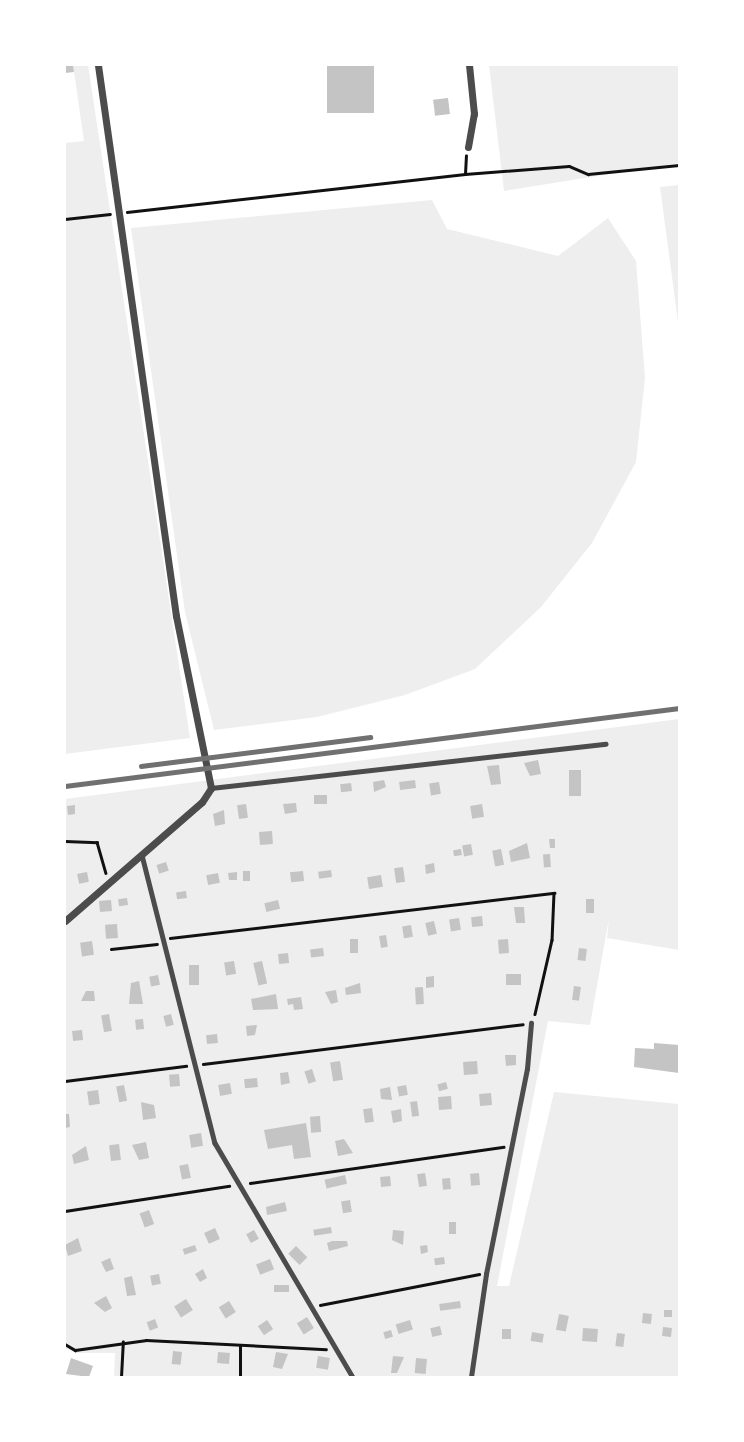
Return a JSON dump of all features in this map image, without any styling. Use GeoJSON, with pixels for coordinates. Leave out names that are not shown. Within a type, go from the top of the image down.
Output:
{"type":"FeatureCollection","features":[{"type":"Feature","properties":{"kind":"street"},"geometry":{"type":"LineString","coordinates":[[65,921],[202,802],[211,788],[176,617],[98,65]]}},
{"type":"Feature","properties":{"kind":"street"},"geometry":{"type":"LineString","coordinates":[[468,148],[474,114],[469,65]]}},
{"type":"Feature","properties":{"kind":"lane"},"geometry":{"type":"LineString","coordinates":[[211,788],[606,744]]}},
{"type":"Feature","properties":{"kind":"lane"},"geometry":{"type":"LineString","coordinates":[[142,855],[167,940],[194,1065],[215,1143],[353,1377]]}},
{"type":"Feature","properties":{"kind":"lane"},"geometry":{"type":"LineString","coordinates":[[471,1377],[509,1148],[527,1069],[531,1023]]}},
{"type":"Feature","properties":{"kind":"path"},"geometry":{"type":"LineString","coordinates":[[465,174],[468,148]]}},
{"type":"Feature","properties":{"kind":"path"},"geometry":{"type":"LineString","coordinates":[[65,219],[465,174],[569,166],[588,174],[679,165]]}},
{"type":"Feature","properties":{"kind":"path"},"geometry":{"type":"LineString","coordinates":[[65,841],[97,842],[110,882]]}},
{"type":"Feature","properties":{"kind":"path"},"geometry":{"type":"LineString","coordinates":[[65,1081],[531,1023],[541,1003],[554,892],[111,949]]}},
{"type":"Feature","properties":{"kind":"path"},"geometry":{"type":"LineString","coordinates":[[65,1211],[240,1184],[509,1148]]}},
{"type":"Feature","properties":{"kind":"path"},"geometry":{"type":"LineString","coordinates":[[310,1307],[486,1275]]}},
{"type":"Feature","properties":{"kind":"path"},"geometry":{"type":"LineString","coordinates":[[65,1344],[75,1350],[123,1342],[240,1344],[337,1350]]}},
{"type":"Feature","properties":{"kind":"path"},"geometry":{"type":"LineString","coordinates":[[121,1377],[123,1342]]}},
{"type":"Feature","properties":{"kind":"path"},"geometry":{"type":"LineString","coordinates":[[240,1344],[240,1377]]}},
{"type":"Feature","properties":{"kind":"path"},"geometry":{"type":"LineString","coordinates":[[646,1377],[679,1377]]}},
{"type":"Feature","properties":{"kind":"shaded area"},"geometry":{"type":"Polygon","coordinates":[[[73,65],[88,65],[190,738],[65,754],[65,143],[84,141],[73,65]]]}},
{"type":"Feature","properties":{"kind":"shaded area"},"geometry":{"type":"Polygon","coordinates":[[[489,65],[679,65],[679,163],[504,191],[489,65]]]}},
{"type":"Feature","properties":{"kind":"shaded area"},"geometry":{"type":"Polygon","coordinates":[[[679,185],[679,329],[660,187],[679,185]]]}},
{"type":"Feature","properties":{"kind":"shaded area"},"geometry":{"type":"Polygon","coordinates":[[[432,200],[447,229],[558,256],[608,218],[636,261],[645,378],[636,462],[592,543],[541,607],[475,669],[405,695],[317,717],[214,730],[185,612],[131,228],[432,200]]]}},
{"type":"Feature","properties":{"kind":"shaded area"},"geometry":{"type":"Polygon","coordinates":[[[679,719],[679,950],[607,938],[609,918],[590,1025],[548,1021],[497,1286],[509,1286],[554,1092],[679,1104],[679,1377],[114,1377],[115,1353],[78,1353],[65,1348],[65,799],[679,719]]]}},
{"type":"Feature","properties":{"kind":"building"},"geometry":{"type":"Polygon","coordinates":[[[65,65],[73,65],[74,72],[65,73],[65,65]]]}},
{"type":"Feature","properties":{"kind":"building"},"geometry":{"type":"Polygon","coordinates":[[[327,65],[374,65],[374,113],[327,113],[327,65]]]}},
{"type":"Feature","properties":{"kind":"building"},"geometry":{"type":"Polygon","coordinates":[[[448,98],[450,114],[435,116],[433,100],[448,98]]]}},
{"type":"Feature","properties":{"kind":"building"},"geometry":{"type":"Polygon","coordinates":[[[538,760],[541,774],[530,776],[524,763],[538,760]]]}},
{"type":"Feature","properties":{"kind":"building"},"geometry":{"type":"Polygon","coordinates":[[[499,765],[501,784],[491,785],[487,766],[499,765]]]}},
{"type":"Feature","properties":{"kind":"building"},"geometry":{"type":"Polygon","coordinates":[[[569,770],[581,770],[581,796],[569,796],[569,770]]]}},
{"type":"Feature","properties":{"kind":"building"},"geometry":{"type":"Polygon","coordinates":[[[384,780],[386,787],[374,792],[373,782],[384,780]]]}},
{"type":"Feature","properties":{"kind":"building"},"geometry":{"type":"Polygon","coordinates":[[[415,780],[416,788],[400,790],[399,782],[415,780]]]}},
{"type":"Feature","properties":{"kind":"building"},"geometry":{"type":"Polygon","coordinates":[[[439,782],[441,794],[431,795],[429,784],[439,782]]]}},
{"type":"Feature","properties":{"kind":"building"},"geometry":{"type":"Polygon","coordinates":[[[351,783],[352,791],[341,792],[340,784],[351,783]]]}},
{"type":"Feature","properties":{"kind":"building"},"geometry":{"type":"Polygon","coordinates":[[[314,795],[327,795],[327,804],[314,804],[314,795]]]}},
{"type":"Feature","properties":{"kind":"building"},"geometry":{"type":"Polygon","coordinates":[[[296,803],[297,812],[285,814],[283,804],[296,803]]]}},
{"type":"Feature","properties":{"kind":"building"},"geometry":{"type":"Polygon","coordinates":[[[246,804],[248,818],[239,819],[237,805],[246,804]]]}},
{"type":"Feature","properties":{"kind":"building"},"geometry":{"type":"Polygon","coordinates":[[[482,804],[484,817],[472,819],[470,806],[482,804]]]}},
{"type":"Feature","properties":{"kind":"building"},"geometry":{"type":"Polygon","coordinates":[[[75,805],[75,814],[68,815],[67,806],[75,805]]]}},
{"type":"Feature","properties":{"kind":"building"},"geometry":{"type":"Polygon","coordinates":[[[224,810],[225,824],[215,826],[213,814],[224,810]]]}},
{"type":"Feature","properties":{"kind":"building"},"geometry":{"type":"Polygon","coordinates":[[[272,831],[273,844],[260,845],[259,832],[272,831]]]}},
{"type":"Feature","properties":{"kind":"building"},"geometry":{"type":"Polygon","coordinates":[[[549,839],[555,839],[555,848],[550,848],[549,839]]]}},
{"type":"Feature","properties":{"kind":"building"},"geometry":{"type":"Polygon","coordinates":[[[527,843],[530,858],[511,862],[509,851],[527,843]]]}},
{"type":"Feature","properties":{"kind":"building"},"geometry":{"type":"Polygon","coordinates":[[[471,844],[473,855],[464,856],[462,846],[471,844]]]}},
{"type":"Feature","properties":{"kind":"building"},"geometry":{"type":"Polygon","coordinates":[[[461,849],[462,855],[454,856],[453,850],[461,849]]]}},
{"type":"Feature","properties":{"kind":"building"},"geometry":{"type":"Polygon","coordinates":[[[501,849],[504,865],[495,866],[492,851],[501,849]]]}},
{"type":"Feature","properties":{"kind":"building"},"geometry":{"type":"Polygon","coordinates":[[[543,854],[550,854],[551,867],[544,867],[543,854]]]}},
{"type":"Feature","properties":{"kind":"building"},"geometry":{"type":"Polygon","coordinates":[[[166,862],[169,871],[159,874],[156,865],[166,862]]]}},
{"type":"Feature","properties":{"kind":"building"},"geometry":{"type":"Polygon","coordinates":[[[434,863],[435,872],[426,874],[425,865],[434,863]]]}},
{"type":"Feature","properties":{"kind":"building"},"geometry":{"type":"Polygon","coordinates":[[[403,867],[405,882],[396,883],[394,868],[403,867]]]}},
{"type":"Feature","properties":{"kind":"building"},"geometry":{"type":"Polygon","coordinates":[[[331,870],[332,877],[319,879],[318,872],[331,870]]]}},
{"type":"Feature","properties":{"kind":"building"},"geometry":{"type":"Polygon","coordinates":[[[243,871],[250,871],[250,881],[243,881],[243,871]]]}},
{"type":"Feature","properties":{"kind":"building"},"geometry":{"type":"Polygon","coordinates":[[[303,871],[304,881],[291,882],[290,872],[303,871]]]}},
{"type":"Feature","properties":{"kind":"building"},"geometry":{"type":"Polygon","coordinates":[[[87,872],[89,882],[79,884],[77,874],[87,872]]]}},
{"type":"Feature","properties":{"kind":"building"},"geometry":{"type":"Polygon","coordinates":[[[237,872],[237,880],[229,880],[228,873],[237,872]]]}},
{"type":"Feature","properties":{"kind":"building"},"geometry":{"type":"Polygon","coordinates":[[[218,873],[220,883],[208,885],[206,875],[218,873]]]}},
{"type":"Feature","properties":{"kind":"building"},"geometry":{"type":"Polygon","coordinates":[[[381,875],[383,887],[369,889],[367,877],[381,875]]]}},
{"type":"Feature","properties":{"kind":"building"},"geometry":{"type":"Polygon","coordinates":[[[186,891],[187,898],[177,899],[176,892],[186,891]]]}},
{"type":"Feature","properties":{"kind":"building"},"geometry":{"type":"Polygon","coordinates":[[[127,898],[128,905],[119,906],[118,899],[127,898]]]}},
{"type":"Feature","properties":{"kind":"building"},"geometry":{"type":"Polygon","coordinates":[[[586,899],[594,899],[594,913],[586,913],[586,899]]]}},
{"type":"Feature","properties":{"kind":"building"},"geometry":{"type":"Polygon","coordinates":[[[111,900],[112,911],[100,912],[99,901],[111,900]]]}},
{"type":"Feature","properties":{"kind":"building"},"geometry":{"type":"Polygon","coordinates":[[[278,900],[280,909],[266,912],[264,903],[278,900]]]}},
{"type":"Feature","properties":{"kind":"building"},"geometry":{"type":"Polygon","coordinates":[[[514,907],[524,907],[525,923],[516,923],[514,907]]]}},
{"type":"Feature","properties":{"kind":"building"},"geometry":{"type":"Polygon","coordinates":[[[482,916],[483,926],[472,927],[471,917],[482,916]]]}},
{"type":"Feature","properties":{"kind":"building"},"geometry":{"type":"Polygon","coordinates":[[[459,918],[461,930],[451,931],[449,920],[459,918]]]}},
{"type":"Feature","properties":{"kind":"building"},"geometry":{"type":"Polygon","coordinates":[[[434,921],[437,934],[428,936],[425,923],[434,921]]]}},
{"type":"Feature","properties":{"kind":"building"},"geometry":{"type":"Polygon","coordinates":[[[117,924],[118,938],[106,939],[105,925],[117,924]]]}},
{"type":"Feature","properties":{"kind":"building"},"geometry":{"type":"Polygon","coordinates":[[[411,925],[413,937],[404,938],[402,926],[411,925]]]}},
{"type":"Feature","properties":{"kind":"building"},"geometry":{"type":"Polygon","coordinates":[[[386,935],[388,947],[381,948],[379,936],[386,935]]]}},
{"type":"Feature","properties":{"kind":"building"},"geometry":{"type":"Polygon","coordinates":[[[350,939],[358,939],[358,953],[350,953],[350,939]]]}},
{"type":"Feature","properties":{"kind":"building"},"geometry":{"type":"Polygon","coordinates":[[[508,939],[509,953],[499,954],[498,940],[508,939]]]}},
{"type":"Feature","properties":{"kind":"building"},"geometry":{"type":"Polygon","coordinates":[[[92,941],[94,955],[82,957],[80,943],[92,941]]]}},
{"type":"Feature","properties":{"kind":"building"},"geometry":{"type":"Polygon","coordinates":[[[323,948],[324,956],[311,958],[310,950],[323,948]]]}},
{"type":"Feature","properties":{"kind":"building"},"geometry":{"type":"Polygon","coordinates":[[[579,948],[587,949],[585,961],[578,960],[579,948]]]}},
{"type":"Feature","properties":{"kind":"building"},"geometry":{"type":"Polygon","coordinates":[[[288,953],[289,963],[279,964],[278,954],[288,953]]]}},
{"type":"Feature","properties":{"kind":"building"},"geometry":{"type":"Polygon","coordinates":[[[234,961],[236,974],[226,975],[224,963],[234,961]]]}},
{"type":"Feature","properties":{"kind":"building"},"geometry":{"type":"Polygon","coordinates":[[[262,961],[267,983],[258,985],[253,963],[262,961]]]}},
{"type":"Feature","properties":{"kind":"building"},"geometry":{"type":"Polygon","coordinates":[[[189,965],[199,965],[199,985],[189,985],[189,965]]]}},
{"type":"Feature","properties":{"kind":"building"},"geometry":{"type":"Polygon","coordinates":[[[506,974],[521,974],[521,985],[506,985],[506,974]]]}},
{"type":"Feature","properties":{"kind":"building"},"geometry":{"type":"Polygon","coordinates":[[[158,975],[160,985],[151,987],[149,977],[158,975]]]}},
{"type":"Feature","properties":{"kind":"building"},"geometry":{"type":"Polygon","coordinates":[[[434,976],[434,987],[426,988],[426,977],[434,976]]]}},
{"type":"Feature","properties":{"kind":"building"},"geometry":{"type":"Polygon","coordinates":[[[139,981],[143,1004],[129,1004],[131,983],[139,981]]]}},
{"type":"Feature","properties":{"kind":"building"},"geometry":{"type":"Polygon","coordinates":[[[360,983],[361,993],[346,995],[345,988],[360,983]]]}},
{"type":"Feature","properties":{"kind":"building"},"geometry":{"type":"Polygon","coordinates":[[[574,986],[581,987],[579,1001],[572,1000],[574,986]]]}},
{"type":"Feature","properties":{"kind":"building"},"geometry":{"type":"Polygon","coordinates":[[[415,987],[423,987],[424,1004],[416,1004],[415,987]]]}},
{"type":"Feature","properties":{"kind":"building"},"geometry":{"type":"Polygon","coordinates":[[[336,990],[338,1002],[331,1004],[325,992],[336,990]]]}},
{"type":"Feature","properties":{"kind":"building"},"geometry":{"type":"Polygon","coordinates":[[[86,991],[94,991],[95,1001],[81,1001],[86,991]]]}},
{"type":"Feature","properties":{"kind":"building"},"geometry":{"type":"Polygon","coordinates":[[[276,994],[278,1009],[253,1010],[251,999],[276,994]]]}},
{"type":"Feature","properties":{"kind":"building"},"geometry":{"type":"Polygon","coordinates":[[[301,997],[303,1009],[294,1010],[293,1004],[288,1005],[287,999],[301,997]]]}},
{"type":"Feature","properties":{"kind":"building"},"geometry":{"type":"Polygon","coordinates":[[[109,1014],[112,1031],[104,1032],[101,1015],[109,1014]]]}},
{"type":"Feature","properties":{"kind":"building"},"geometry":{"type":"Polygon","coordinates":[[[171,1014],[174,1025],[166,1027],[163,1016],[171,1014]]]}},
{"type":"Feature","properties":{"kind":"building"},"geometry":{"type":"Polygon","coordinates":[[[143,1019],[144,1029],[136,1030],[135,1020],[143,1019]]]}},
{"type":"Feature","properties":{"kind":"building"},"geometry":{"type":"Polygon","coordinates":[[[257,1025],[255,1035],[247,1036],[246,1026],[257,1025]]]}},
{"type":"Feature","properties":{"kind":"building"},"geometry":{"type":"Polygon","coordinates":[[[82,1030],[83,1040],[73,1041],[72,1031],[82,1030]]]}},
{"type":"Feature","properties":{"kind":"building"},"geometry":{"type":"Polygon","coordinates":[[[217,1034],[218,1043],[207,1044],[206,1035],[217,1034]]]}},
{"type":"Feature","properties":{"kind":"building"},"geometry":{"type":"Polygon","coordinates":[[[654,1043],[679,1045],[679,1073],[634,1067],[635,1048],[654,1049],[654,1043]]]}},
{"type":"Feature","properties":{"kind":"building"},"geometry":{"type":"Polygon","coordinates":[[[505,1055],[516,1055],[516,1065],[506,1066],[505,1055]]]}},
{"type":"Feature","properties":{"kind":"building"},"geometry":{"type":"Polygon","coordinates":[[[340,1061],[343,1080],[333,1081],[330,1063],[340,1061]]]}},
{"type":"Feature","properties":{"kind":"building"},"geometry":{"type":"Polygon","coordinates":[[[477,1061],[478,1074],[464,1075],[463,1062],[477,1061]]]}},
{"type":"Feature","properties":{"kind":"building"},"geometry":{"type":"Polygon","coordinates":[[[312,1069],[316,1081],[308,1084],[304,1071],[312,1069]]]}},
{"type":"Feature","properties":{"kind":"building"},"geometry":{"type":"Polygon","coordinates":[[[288,1072],[290,1083],[281,1085],[280,1073],[288,1072]]]}},
{"type":"Feature","properties":{"kind":"building"},"geometry":{"type":"Polygon","coordinates":[[[179,1074],[180,1086],[170,1087],[169,1075],[179,1074]]]}},
{"type":"Feature","properties":{"kind":"building"},"geometry":{"type":"Polygon","coordinates":[[[257,1078],[258,1087],[245,1088],[244,1079],[257,1078]]]}},
{"type":"Feature","properties":{"kind":"building"},"geometry":{"type":"Polygon","coordinates":[[[446,1082],[448,1089],[439,1091],[437,1084],[446,1082]]]}},
{"type":"Feature","properties":{"kind":"building"},"geometry":{"type":"Polygon","coordinates":[[[230,1083],[232,1094],[220,1096],[218,1085],[230,1083]]]}},
{"type":"Feature","properties":{"kind":"building"},"geometry":{"type":"Polygon","coordinates":[[[124,1085],[127,1101],[119,1102],[116,1087],[124,1085]]]}},
{"type":"Feature","properties":{"kind":"building"},"geometry":{"type":"Polygon","coordinates":[[[406,1085],[408,1095],[399,1097],[397,1087],[406,1085]]]}},
{"type":"Feature","properties":{"kind":"building"},"geometry":{"type":"Polygon","coordinates":[[[390,1087],[392,1100],[381,1099],[380,1089],[390,1087]]]}},
{"type":"Feature","properties":{"kind":"building"},"geometry":{"type":"Polygon","coordinates":[[[98,1090],[100,1104],[89,1105],[87,1092],[98,1090]]]}},
{"type":"Feature","properties":{"kind":"building"},"geometry":{"type":"Polygon","coordinates":[[[491,1093],[492,1105],[480,1106],[479,1094],[491,1093]]]}},
{"type":"Feature","properties":{"kind":"building"},"geometry":{"type":"Polygon","coordinates":[[[451,1096],[452,1109],[439,1110],[438,1097],[451,1096]]]}},
{"type":"Feature","properties":{"kind":"building"},"geometry":{"type":"Polygon","coordinates":[[[417,1101],[419,1116],[412,1117],[410,1102],[417,1101]]]}},
{"type":"Feature","properties":{"kind":"building"},"geometry":{"type":"Polygon","coordinates":[[[141,1102],[154,1105],[156,1118],[143,1120],[141,1102]]]}},
{"type":"Feature","properties":{"kind":"building"},"geometry":{"type":"Polygon","coordinates":[[[372,1108],[374,1122],[365,1123],[363,1109],[372,1108]]]}},
{"type":"Feature","properties":{"kind":"building"},"geometry":{"type":"Polygon","coordinates":[[[401,1109],[402,1121],[393,1123],[391,1111],[401,1109]]]}},
{"type":"Feature","properties":{"kind":"building"},"geometry":{"type":"Polygon","coordinates":[[[65,1114],[69,1114],[70,1127],[65,1128],[65,1114]]]}},
{"type":"Feature","properties":{"kind":"building"},"geometry":{"type":"Polygon","coordinates":[[[320,1116],[321,1132],[311,1133],[310,1117],[320,1116]]]}},
{"type":"Feature","properties":{"kind":"building"},"geometry":{"type":"Polygon","coordinates":[[[306,1123],[311,1157],[294,1159],[292,1145],[268,1149],[264,1130],[306,1123]]]}},
{"type":"Feature","properties":{"kind":"building"},"geometry":{"type":"Polygon","coordinates":[[[201,1133],[203,1146],[191,1148],[189,1135],[201,1133]]]}},
{"type":"Feature","properties":{"kind":"building"},"geometry":{"type":"Polygon","coordinates":[[[344,1139],[353,1153],[338,1156],[335,1141],[344,1139]]]}},
{"type":"Feature","properties":{"kind":"building"},"geometry":{"type":"Polygon","coordinates":[[[146,1142],[149,1158],[139,1160],[132,1145],[146,1142]]]}},
{"type":"Feature","properties":{"kind":"building"},"geometry":{"type":"Polygon","coordinates":[[[119,1144],[121,1160],[111,1161],[109,1145],[119,1144]]]}},
{"type":"Feature","properties":{"kind":"building"},"geometry":{"type":"Polygon","coordinates":[[[86,1146],[89,1160],[74,1164],[72,1155],[86,1146]]]}},
{"type":"Feature","properties":{"kind":"building"},"geometry":{"type":"Polygon","coordinates":[[[188,1164],[191,1178],[182,1180],[179,1166],[188,1164]]]}},
{"type":"Feature","properties":{"kind":"building"},"geometry":{"type":"Polygon","coordinates":[[[425,1173],[427,1186],[419,1187],[417,1174],[425,1173]]]}},
{"type":"Feature","properties":{"kind":"building"},"geometry":{"type":"Polygon","coordinates":[[[479,1173],[480,1185],[471,1186],[470,1174],[479,1173]]]}},
{"type":"Feature","properties":{"kind":"building"},"geometry":{"type":"Polygon","coordinates":[[[345,1175],[347,1184],[327,1188],[325,1180],[345,1175]]]}},
{"type":"Feature","properties":{"kind":"building"},"geometry":{"type":"Polygon","coordinates":[[[390,1176],[391,1186],[381,1187],[380,1177],[390,1176]]]}},
{"type":"Feature","properties":{"kind":"building"},"geometry":{"type":"Polygon","coordinates":[[[450,1178],[451,1189],[443,1190],[442,1179],[450,1178]]]}},
{"type":"Feature","properties":{"kind":"building"},"geometry":{"type":"Polygon","coordinates":[[[350,1200],[352,1212],[343,1213],[341,1201],[350,1200]]]}},
{"type":"Feature","properties":{"kind":"building"},"geometry":{"type":"Polygon","coordinates":[[[285,1202],[287,1211],[267,1215],[266,1207],[285,1202]]]}},
{"type":"Feature","properties":{"kind":"building"},"geometry":{"type":"Polygon","coordinates":[[[149,1210],[154,1224],[145,1228],[140,1213],[149,1210]]]}},
{"type":"Feature","properties":{"kind":"building"},"geometry":{"type":"Polygon","coordinates":[[[449,1222],[456,1222],[456,1234],[449,1234],[449,1222]]]}},
{"type":"Feature","properties":{"kind":"building"},"geometry":{"type":"Polygon","coordinates":[[[331,1227],[332,1233],[314,1236],[313,1230],[331,1227]]]}},
{"type":"Feature","properties":{"kind":"building"},"geometry":{"type":"Polygon","coordinates":[[[215,1228],[220,1239],[209,1244],[204,1233],[215,1228]]]}},
{"type":"Feature","properties":{"kind":"building"},"geometry":{"type":"Polygon","coordinates":[[[254,1230],[259,1239],[251,1243],[246,1234],[254,1230]]]}},
{"type":"Feature","properties":{"kind":"building"},"geometry":{"type":"Polygon","coordinates":[[[393,1230],[404,1231],[403,1245],[392,1240],[393,1230]]]}},
{"type":"Feature","properties":{"kind":"building"},"geometry":{"type":"Polygon","coordinates":[[[78,1238],[82,1251],[68,1256],[65,1245],[78,1238]]]}},
{"type":"Feature","properties":{"kind":"building"},"geometry":{"type":"Polygon","coordinates":[[[347,1241],[348,1246],[329,1251],[327,1243],[347,1241]]]}},
{"type":"Feature","properties":{"kind":"building"},"geometry":{"type":"Polygon","coordinates":[[[195,1245],[197,1251],[184,1255],[183,1249],[195,1245]]]}},
{"type":"Feature","properties":{"kind":"building"},"geometry":{"type":"Polygon","coordinates":[[[427,1245],[428,1252],[421,1254],[420,1246],[427,1245]]]}},
{"type":"Feature","properties":{"kind":"building"},"geometry":{"type":"Polygon","coordinates":[[[296,1246],[307,1257],[300,1265],[288,1254],[296,1246]]]}},
{"type":"Feature","properties":{"kind":"building"},"geometry":{"type":"Polygon","coordinates":[[[444,1257],[445,1264],[435,1265],[434,1258],[444,1257]]]}},
{"type":"Feature","properties":{"kind":"building"},"geometry":{"type":"Polygon","coordinates":[[[110,1258],[114,1269],[106,1272],[101,1262],[110,1258]]]}},
{"type":"Feature","properties":{"kind":"building"},"geometry":{"type":"Polygon","coordinates":[[[270,1259],[274,1269],[260,1275],[256,1265],[270,1259]]]}},
{"type":"Feature","properties":{"kind":"building"},"geometry":{"type":"Polygon","coordinates":[[[203,1269],[207,1278],[200,1282],[195,1274],[203,1269]]]}},
{"type":"Feature","properties":{"kind":"building"},"geometry":{"type":"Polygon","coordinates":[[[159,1274],[161,1284],[152,1286],[150,1276],[159,1274]]]}},
{"type":"Feature","properties":{"kind":"building"},"geometry":{"type":"Polygon","coordinates":[[[132,1276],[136,1295],[127,1296],[124,1278],[132,1276]]]}},
{"type":"Feature","properties":{"kind":"building"},"geometry":{"type":"Polygon","coordinates":[[[274,1285],[289,1285],[289,1292],[274,1292],[274,1285]]]}},
{"type":"Feature","properties":{"kind":"building"},"geometry":{"type":"Polygon","coordinates":[[[106,1296],[112,1308],[105,1312],[94,1303],[106,1296]]]}},
{"type":"Feature","properties":{"kind":"building"},"geometry":{"type":"Polygon","coordinates":[[[186,1299],[193,1310],[181,1317],[174,1306],[186,1299]]]}},
{"type":"Feature","properties":{"kind":"building"},"geometry":{"type":"Polygon","coordinates":[[[229,1301],[236,1312],[226,1318],[219,1307],[229,1301]]]}},
{"type":"Feature","properties":{"kind":"building"},"geometry":{"type":"Polygon","coordinates":[[[460,1301],[461,1308],[440,1311],[439,1304],[460,1301]]]}},
{"type":"Feature","properties":{"kind":"building"},"geometry":{"type":"Polygon","coordinates":[[[664,1310],[672,1310],[672,1317],[664,1317],[664,1310]]]}},
{"type":"Feature","properties":{"kind":"building"},"geometry":{"type":"Polygon","coordinates":[[[643,1313],[652,1314],[651,1324],[642,1323],[643,1313]]]}},
{"type":"Feature","properties":{"kind":"building"},"geometry":{"type":"Polygon","coordinates":[[[559,1314],[569,1316],[566,1332],[556,1330],[559,1314]]]}},
{"type":"Feature","properties":{"kind":"building"},"geometry":{"type":"Polygon","coordinates":[[[307,1317],[314,1328],[304,1334],[297,1323],[307,1317]]]}},
{"type":"Feature","properties":{"kind":"building"},"geometry":{"type":"Polygon","coordinates":[[[155,1319],[158,1327],[150,1331],[147,1322],[155,1319]]]}},
{"type":"Feature","properties":{"kind":"building"},"geometry":{"type":"Polygon","coordinates":[[[267,1320],[273,1329],[264,1335],[258,1326],[267,1320]]]}},
{"type":"Feature","properties":{"kind":"building"},"geometry":{"type":"Polygon","coordinates":[[[410,1320],[413,1330],[399,1334],[396,1324],[410,1320]]]}},
{"type":"Feature","properties":{"kind":"building"},"geometry":{"type":"Polygon","coordinates":[[[440,1326],[442,1335],[432,1337],[430,1328],[440,1326]]]}},
{"type":"Feature","properties":{"kind":"building"},"geometry":{"type":"Polygon","coordinates":[[[663,1327],[672,1328],[671,1337],[662,1336],[663,1327]]]}},
{"type":"Feature","properties":{"kind":"building"},"geometry":{"type":"Polygon","coordinates":[[[583,1328],[598,1329],[597,1342],[582,1341],[583,1328]]]}},
{"type":"Feature","properties":{"kind":"building"},"geometry":{"type":"Polygon","coordinates":[[[502,1329],[511,1329],[511,1339],[502,1339],[502,1329]]]}},
{"type":"Feature","properties":{"kind":"building"},"geometry":{"type":"Polygon","coordinates":[[[391,1330],[393,1337],[385,1339],[383,1332],[391,1330]]]}},
{"type":"Feature","properties":{"kind":"building"},"geometry":{"type":"Polygon","coordinates":[[[532,1332],[544,1334],[542,1343],[531,1341],[532,1332]]]}},
{"type":"Feature","properties":{"kind":"building"},"geometry":{"type":"Polygon","coordinates":[[[617,1333],[625,1334],[623,1347],[615,1346],[617,1333]]]}},
{"type":"Feature","properties":{"kind":"building"},"geometry":{"type":"Polygon","coordinates":[[[173,1351],[182,1352],[181,1365],[172,1364],[173,1351]]]}},
{"type":"Feature","properties":{"kind":"building"},"geometry":{"type":"Polygon","coordinates":[[[218,1352],[230,1353],[229,1364],[217,1363],[218,1352]]]}},
{"type":"Feature","properties":{"kind":"building"},"geometry":{"type":"Polygon","coordinates":[[[276,1352],[288,1354],[282,1369],[273,1367],[276,1352]]]}},
{"type":"Feature","properties":{"kind":"building"},"geometry":{"type":"Polygon","coordinates":[[[318,1356],[330,1358],[328,1370],[316,1368],[318,1356]]]}},
{"type":"Feature","properties":{"kind":"building"},"geometry":{"type":"Polygon","coordinates":[[[393,1356],[404,1357],[397,1373],[391,1373],[393,1356]]]}},
{"type":"Feature","properties":{"kind":"building"},"geometry":{"type":"Polygon","coordinates":[[[71,1358],[93,1366],[89,1377],[66,1374],[71,1358]]]}},
{"type":"Feature","properties":{"kind":"building"},"geometry":{"type":"Polygon","coordinates":[[[416,1358],[427,1359],[426,1374],[415,1373],[416,1358]]]}},
{"type":"Feature","properties":{"kind":"railway"},"geometry":{"type":"LineString","coordinates":[[65,786],[679,708]]}},
{"type":"Feature","properties":{"kind":"railway"},"geometry":{"type":"LineString","coordinates":[[141,766],[370,737]]}}]}
